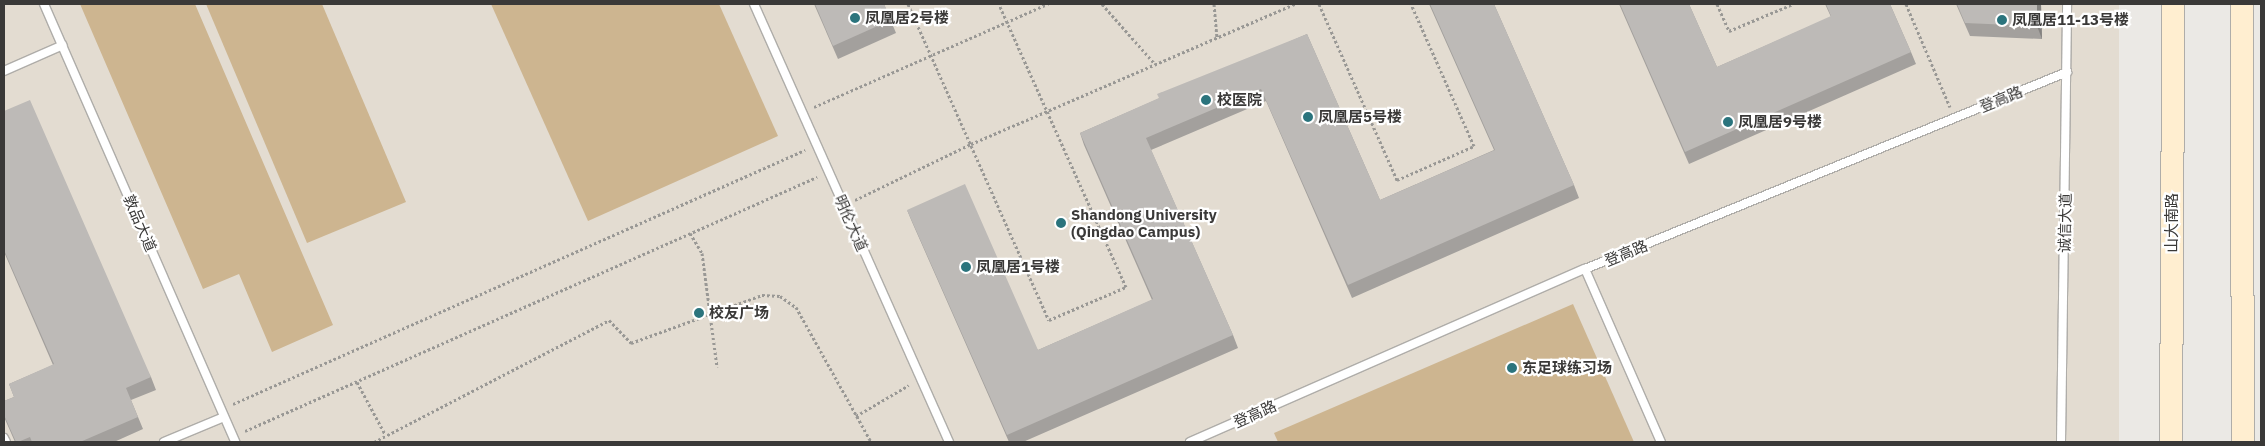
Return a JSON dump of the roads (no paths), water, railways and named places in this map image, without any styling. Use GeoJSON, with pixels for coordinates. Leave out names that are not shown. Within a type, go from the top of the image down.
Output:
{"type":"FeatureCollection","features":[{"type":"Feature","properties":{"kind":"main road","name":"山大南路"},"geometry":{"type":"LineString","coordinates":[[2171,442],[2173,4]]}},
{"type":"Feature","properties":{"kind":"main road"},"geometry":{"type":"LineString","coordinates":[[2242,4],[2243,442]]}},
{"type":"Feature","properties":{"kind":"lane","name":"敦品大道"},"geometry":{"type":"LineString","coordinates":[[44,4],[234,440]]}},
{"type":"Feature","properties":{"kind":"lane","name":"明伦大道"},"geometry":{"type":"LineString","coordinates":[[754,4],[949,442]]}},
{"type":"Feature","properties":{"kind":"lane","name":"诚信大道"},"geometry":{"type":"LineString","coordinates":[[2061,442],[2067,4]]}},
{"type":"Feature","properties":{"kind":"lane"},"geometry":{"type":"LineString","coordinates":[[4,70],[63,45]]}},
{"type":"Feature","properties":{"kind":"lane","name":"登高路"},"geometry":{"type":"LineString","coordinates":[[1190,442],[1585,270],[2067,72]]}},
{"type":"Feature","properties":{"kind":"lane"},"geometry":{"type":"LineString","coordinates":[[1585,270],[1661,442]]}},
{"type":"Feature","properties":{"kind":"lane"},"geometry":{"type":"LineString","coordinates":[[164,442],[222,413]]}},
{"type":"Feature","properties":{"kind":"lane"},"geometry":{"type":"LineString","coordinates":[[4,438],[6,442]]}},
{"type":"Feature","properties":{"kind":"place","name":"凤凰居2号楼"},"geometry":{"type":"Point","coordinates":[855,18]}},
{"type":"Feature","properties":{"kind":"place","name":"凤凰居11-13号楼"},"geometry":{"type":"Point","coordinates":[2002,20]}},
{"type":"Feature","properties":{"kind":"place","name":"校医院"},"geometry":{"type":"Point","coordinates":[1206,100]}},
{"type":"Feature","properties":{"kind":"place","name":"凤凰居5号楼"},"geometry":{"type":"Point","coordinates":[1308,117]}},
{"type":"Feature","properties":{"kind":"place","name":"凤凰居9号楼"},"geometry":{"type":"Point","coordinates":[1728,122]}},
{"type":"Feature","properties":{"kind":"place","name":"Shandong University (Qingdao Campus)"},"geometry":{"type":"Point","coordinates":[1061,223]}},
{"type":"Feature","properties":{"kind":"place","name":"凤凰居1号楼"},"geometry":{"type":"Point","coordinates":[966,267]}},
{"type":"Feature","properties":{"kind":"place","name":"校友广场"},"geometry":{"type":"Point","coordinates":[699,313]}},
{"type":"Feature","properties":{"kind":"place","name":"东足球练习场"},"geometry":{"type":"Point","coordinates":[1512,368]}}]}
